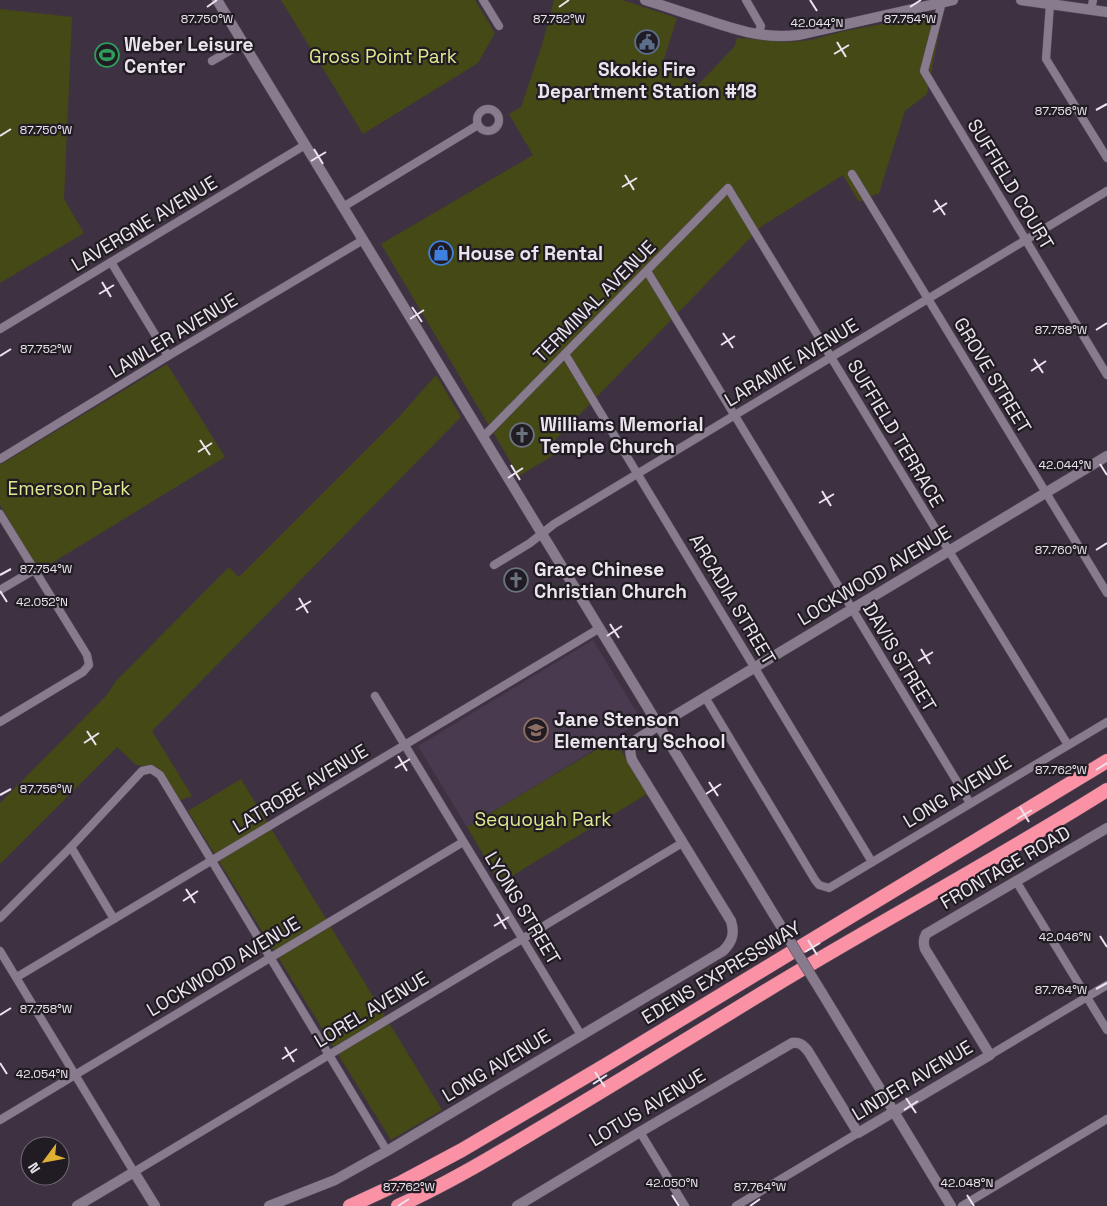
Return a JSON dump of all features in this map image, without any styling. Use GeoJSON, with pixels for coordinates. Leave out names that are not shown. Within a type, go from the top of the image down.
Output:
{"type":"FeatureCollection","features":[{"type":"Feature","properties":{"kind":"highway","name":"EDENS EXPRESSWAY"},"geometry":{"type":"LineString","coordinates":[[350,1206],[402,1182],[470,1145],[1107,762]]}},
{"type":"Feature","properties":{"kind":"highway","name":"EDENS EXPRESSWAY"},"geometry":{"type":"LineString","coordinates":[[398,1206],[450,1181],[517,1142],[831,952],[991,860],[1107,790]]}},
{"type":"Feature","properties":{"kind":"street"},"geometry":{"type":"LineString","coordinates":[[217,0],[951,1206]]}},
{"type":"Feature","properties":{"kind":"street"},"geometry":{"type":"LineString","coordinates":[[483,0],[499,26]]}},
{"type":"Feature","properties":{"kind":"street"},"geometry":{"type":"LineString","coordinates":[[645,0],[741,32],[784,36],[798,35],[953,0]]}},
{"type":"Feature","properties":{"kind":"street"},"geometry":{"type":"LineString","coordinates":[[746,0],[761,26],[758,34]]}},
{"type":"Feature","properties":{"kind":"street"},"geometry":{"type":"LineString","coordinates":[[1021,0],[1050,4],[1092,5],[1107,12]]}},
{"type":"Feature","properties":{"kind":"street","name":"SUFFIELD COURT"},"geometry":{"type":"LineString","coordinates":[[942,2],[924,71],[1107,376]]}},
{"type":"Feature","properties":{"kind":"street"},"geometry":{"type":"LineString","coordinates":[[1050,4],[1046,59],[1107,158]]}},
{"type":"Feature","properties":{"kind":"street"},"geometry":{"type":"LineString","coordinates":[[212,61],[243,42]]}},
{"type":"Feature","properties":{"kind":"street"},"geometry":{"type":"LineString","coordinates":[[343,207],[478,126]]}},
{"type":"Feature","properties":{"kind":"street","name":"LAVERGNE AVENUE"},"geometry":{"type":"LineString","coordinates":[[0,329],[305,145]]}},
{"type":"Feature","properties":{"kind":"street","name":"GROVE STREET"},"geometry":{"type":"LineString","coordinates":[[852,174],[1107,593]]}},
{"type":"Feature","properties":{"kind":"street","name":"TERMINAL AVENUE"},"geometry":{"type":"LineString","coordinates":[[483,437],[728,188]]}},
{"type":"Feature","properties":{"kind":"street","name":"SUFFIELD TERRACE"},"geometry":{"type":"LineString","coordinates":[[728,188],[1068,745]]}},
{"type":"Feature","properties":{"kind":"street","name":"LARAMIE AVENUE"},"geometry":{"type":"LineString","coordinates":[[494,565],[530,543],[554,524],[1107,191]]}},
{"type":"Feature","properties":{"kind":"street","name":"LAWLER AVENUE"},"geometry":{"type":"LineString","coordinates":[[0,459],[363,240]]}},
{"type":"Feature","properties":{"kind":"street"},"geometry":{"type":"LineString","coordinates":[[112,262],[168,356]]}},
{"type":"Feature","properties":{"kind":"street","name":"DAVIS STREET"},"geometry":{"type":"LineString","coordinates":[[646,271],[970,804]]}},
{"type":"Feature","properties":{"kind":"street","name":"ARCADIA STREET"},"geometry":{"type":"LineString","coordinates":[[565,354],[872,862]]}},
{"type":"Feature","properties":{"kind":"street","name":"LOCKWOOD AVENUE"},"geometry":{"type":"LineString","coordinates":[[732,938],[734,930],[731,922],[632,760],[630,753],[633,742],[754,667],[1107,456]]}},
{"type":"Feature","properties":{"kind":"street"},"geometry":{"type":"LineString","coordinates":[[0,514],[87,656],[89,665],[83,672],[0,722]]}},
{"type":"Feature","properties":{"kind":"street"},"geometry":{"type":"LineString","coordinates":[[0,590],[34,570]]}},
{"type":"Feature","properties":{"kind":"street","name":"LATROBE AVENUE"},"geometry":{"type":"LineString","coordinates":[[17,977],[600,628]]}},
{"type":"Feature","properties":{"kind":"street","name":"LYONS STREET"},"geometry":{"type":"LineString","coordinates":[[375,696],[581,1035]]}},
{"type":"Feature","properties":{"kind":"street","name":"LONG AVENUE"},"geometry":{"type":"LineString","coordinates":[[705,697],[815,880],[819,885],[829,888],[1107,722]]}},
{"type":"Feature","properties":{"kind":"street"},"geometry":{"type":"LineString","coordinates":[[0,918],[71,847],[142,771],[151,769],[160,775],[387,1151]]}},
{"type":"Feature","properties":{"kind":"street","name":"FRONTAGE ROAD"},"geometry":{"type":"LineString","coordinates":[[990,1054],[925,950],[923,938],[930,930],[1107,828]]}},
{"type":"Feature","properties":{"kind":"street","name":"LOCKWOOD AVENUE"},"geometry":{"type":"LineString","coordinates":[[0,1120],[463,842]]}},
{"type":"Feature","properties":{"kind":"street","name":"LOREL AVENUE"},"geometry":{"type":"LineString","coordinates":[[77,1206],[682,843]]}},
{"type":"Feature","properties":{"kind":"street"},"geometry":{"type":"LineString","coordinates":[[71,847],[114,919]]}},
{"type":"Feature","properties":{"kind":"street"},"geometry":{"type":"LineString","coordinates":[[1016,881],[1107,1030]]}},
{"type":"Feature","properties":{"kind":"street","name":"LONG AVENUE"},"geometry":{"type":"LineString","coordinates":[[269,1206],[335,1180],[387,1151],[723,951],[729,945],[732,938]]}},
{"type":"Feature","properties":{"kind":"street"},"geometry":{"type":"LineString","coordinates":[[0,951],[155,1206]]}},
{"type":"Feature","properties":{"kind":"street","name":"LINDER AVENUE"},"geometry":{"type":"LineString","coordinates":[[736,1206],[1107,986]]}},
{"type":"Feature","properties":{"kind":"street","name":"LOTUS AVENUE"},"geometry":{"type":"LineString","coordinates":[[517,1206],[787,1045],[797,1042],[804,1045],[858,1133]]}},
{"type":"Feature","properties":{"kind":"street"},"geometry":{"type":"LineString","coordinates":[[962,1206],[1107,1119]]}},
{"type":"Feature","properties":{"kind":"street"},"geometry":{"type":"LineString","coordinates":[[640,1132],[685,1206]]}},
{"type":"Feature","properties":{"kind":"shaded area","name":"Jane Stenson Elementary School"},"geometry":{"type":"Polygon","coordinates":[[[593,640],[642,721],[467,827],[418,746],[593,640]]]}},
{"type":"Feature","properties":{"kind":"green space","name":"Gross Point Park"},"geometry":{"type":"Polygon","coordinates":[[[281,0],[475,0],[495,33],[478,63],[363,134],[281,0]]]}},
{"type":"Feature","properties":{"kind":"green space"},"geometry":{"type":"Polygon","coordinates":[[[554,0],[622,0],[677,18],[664,59],[696,87],[735,46],[737,38],[789,42],[811,40],[844,31],[943,13],[927,94],[905,111],[879,193],[859,202],[843,175],[762,226],[555,440],[559,452],[519,476],[381,244],[533,155],[509,114],[521,107],[541,48],[554,0]]]}},
{"type":"Feature","properties":{"kind":"green space"},"geometry":{"type":"Polygon","coordinates":[[[0,9],[72,17],[64,199],[84,233],[0,283],[0,9]]]}},
{"type":"Feature","properties":{"kind":"green space","name":"Emerson Park"},"geometry":{"type":"Polygon","coordinates":[[[167,364],[225,457],[39,571],[0,505],[0,465],[167,364]]]}},
{"type":"Feature","properties":{"kind":"green space"},"geometry":{"type":"Polygon","coordinates":[[[436,375],[461,417],[152,731],[192,796],[178,801],[157,767],[136,765],[117,747],[0,864],[0,803],[106,696],[116,681],[229,567],[239,577],[399,417],[436,375]]]}},
{"type":"Feature","properties":{"kind":"green space","name":"Sequoyah Park"},"geometry":{"type":"Polygon","coordinates":[[[614,739],[647,794],[500,883],[467,827],[614,739]]]}},
{"type":"Feature","properties":{"kind":"green space"},"geometry":{"type":"Polygon","coordinates":[[[241,779],[442,1110],[391,1140],[188,811],[241,779]]]}},
{"type":"Feature","properties":{"kind":"place","name":"Skokie Fire Department Station #18"},"geometry":{"type":"Point","coordinates":[647,42]}},
{"type":"Feature","properties":{"kind":"place","name":"Weber Leisure Center"},"geometry":{"type":"Point","coordinates":[107,55]}},
{"type":"Feature","properties":{"kind":"place","name":"House of Rental"},"geometry":{"type":"Point","coordinates":[441,253]}},
{"type":"Feature","properties":{"kind":"place","name":"Williams Memorial Temple Church"},"geometry":{"type":"Point","coordinates":[522,435]}},
{"type":"Feature","properties":{"kind":"place","name":"Grace Chinese Christian Church"},"geometry":{"type":"Point","coordinates":[516,580]}},
{"type":"Feature","properties":{"kind":"place","name":"Jane Stenson Elementary School"},"geometry":{"type":"Point","coordinates":[536,730]}}]}
